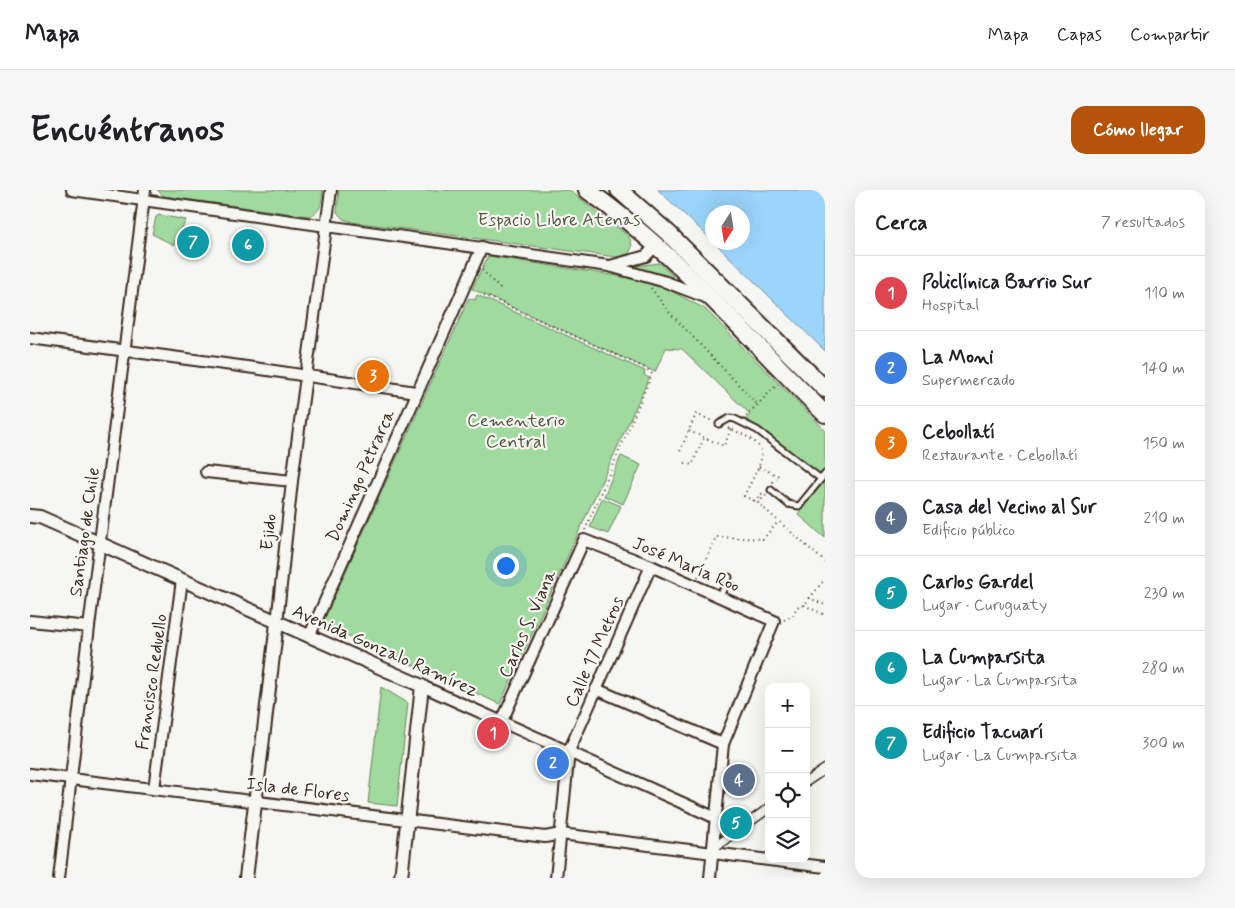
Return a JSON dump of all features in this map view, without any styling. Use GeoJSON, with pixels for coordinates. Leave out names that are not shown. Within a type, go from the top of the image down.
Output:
{"type":"FeatureCollection","features":[{"type":"Feature","properties":{"kind":"main road"},"geometry":{"type":"LineString","coordinates":[[587,190],[656,245],[825,414]]}},
{"type":"Feature","properties":{"kind":"main road"},"geometry":{"type":"LineString","coordinates":[[619,190],[668,233],[825,389]]}},
{"type":"Feature","properties":{"kind":"street"},"geometry":{"type":"LineString","coordinates":[[72,190],[144,195],[326,227],[609,266],[640,274],[712,300]]}},
{"type":"Feature","properties":{"kind":"street","name":"Ejido"},"geometry":{"type":"LineString","coordinates":[[246,878],[292,481],[330,190]]}},
{"type":"Feature","properties":{"kind":"street","name":"Santiago de Chile"},"geometry":{"type":"LineString","coordinates":[[59,878],[88,627],[126,352],[144,195]]}},
{"type":"Feature","properties":{"kind":"street"},"geometry":{"type":"LineString","coordinates":[[609,266],[646,256],[656,245]]}},
{"type":"Feature","properties":{"kind":"street","name":"Domingo Petrarca"},"geometry":{"type":"LineString","coordinates":[[309,637],[416,392],[482,248]]}},
{"type":"Feature","properties":{"kind":"street"},"geometry":{"type":"LineString","coordinates":[[30,338],[416,392]]}},
{"type":"Feature","properties":{"kind":"street"},"geometry":{"type":"LineString","coordinates":[[206,472],[292,481]]}},
{"type":"Feature","properties":{"kind":"street","name":"Avenida Gonzalo Ramírez"},"geometry":{"type":"LineString","coordinates":[[30,507],[35,516],[502,721],[716,818]]}},
{"type":"Feature","properties":{"kind":"street","name":"José María Roo"},"geometry":{"type":"LineString","coordinates":[[584,540],[651,566],[774,621]]}},
{"type":"Feature","properties":{"kind":"street","name":"Carlos S. Viana"},"geometry":{"type":"LineString","coordinates":[[502,721],[584,540]]}},
{"type":"Feature","properties":{"kind":"street","name":"Calle 17 Metros"},"geometry":{"type":"LineString","coordinates":[[556,878],[569,751],[651,566]]}},
{"type":"Feature","properties":{"kind":"street","name":"Francisco Reduello"},"geometry":{"type":"LineString","coordinates":[[154,789],[182,580]]}},
{"type":"Feature","properties":{"kind":"street"},"geometry":{"type":"LineString","coordinates":[[30,621],[88,627]]}},
{"type":"Feature","properties":{"kind":"street"},"geometry":{"type":"LineString","coordinates":[[710,878],[723,744],[774,621]]}},
{"type":"Feature","properties":{"kind":"street"},"geometry":{"type":"LineString","coordinates":[[401,878],[422,686]]}},
{"type":"Feature","properties":{"kind":"street"},"geometry":{"type":"LineString","coordinates":[[596,689],[723,744]]}},
{"type":"Feature","properties":{"kind":"street"},"geometry":{"type":"LineString","coordinates":[[810,779],[825,769]]}},
{"type":"Feature","properties":{"kind":"street","name":"Isla de Flores"},"geometry":{"type":"LineString","coordinates":[[30,774],[545,837],[561,834],[712,851],[825,867]]}},
{"type":"Feature","properties":{"kind":"street"},"geometry":{"type":"LineString","coordinates":[[712,851],[765,811]]}},
{"type":"Feature","properties":{"kind":"lane"},"geometry":{"type":"LineString","coordinates":[[719,424],[730,418],[742,421],[757,430],[821,479]]}},
{"type":"Feature","properties":{"kind":"lane"},"geometry":{"type":"LineString","coordinates":[[771,490],[788,504],[799,506],[825,474]]}},
{"type":"Feature","properties":{"kind":"lane"},"geometry":{"type":"LineString","coordinates":[[720,596],[728,577]]}},
{"type":"Feature","properties":{"kind":"path"},"geometry":{"type":"LineString","coordinates":[[475,263],[501,290]]}},
{"type":"Feature","properties":{"kind":"path"},"geometry":{"type":"LineString","coordinates":[[640,274],[669,312],[757,404]]}},
{"type":"Feature","properties":{"kind":"path"},"geometry":{"type":"LineString","coordinates":[[484,296],[647,370],[652,374],[585,528],[584,540]]}},
{"type":"Feature","properties":{"kind":"path"},"geometry":{"type":"LineString","coordinates":[[742,421],[787,376]]}},
{"type":"Feature","properties":{"kind":"path"},"geometry":{"type":"LineString","coordinates":[[680,451],[696,414],[757,442],[762,455],[759,466],[744,496],[758,503],[825,562]]}},
{"type":"Feature","properties":{"kind":"path"},"geometry":{"type":"LineString","coordinates":[[689,431],[724,446],[731,429]]}},
{"type":"Feature","properties":{"kind":"path"},"geometry":{"type":"LineString","coordinates":[[685,463],[692,464],[704,438]]}},
{"type":"Feature","properties":{"kind":"path"},"geometry":{"type":"LineString","coordinates":[[754,501],[780,476],[759,466]]}},
{"type":"Feature","properties":{"kind":"path"},"geometry":{"type":"LineString","coordinates":[[758,503],[771,490]]}},
{"type":"Feature","properties":{"kind":"path"},"geometry":{"type":"LineString","coordinates":[[694,585],[716,537],[763,539],[779,521]]}},
{"type":"Feature","properties":{"kind":"path"},"geometry":{"type":"LineString","coordinates":[[774,621],[788,620],[797,607],[804,605],[825,579]]}},
{"type":"Feature","properties":{"kind":"path"},"geometry":{"type":"LineString","coordinates":[[810,598],[825,605]]}},
{"type":"Feature","properties":{"kind":"path"},"geometry":{"type":"LineString","coordinates":[[804,605],[825,615]]}},
{"type":"Feature","properties":{"kind":"green space"},"geometry":{"type":"Polygon","coordinates":[[[157,190],[323,190],[318,210],[313,215],[308,216],[164,196],[157,190]]]}},
{"type":"Feature","properties":{"kind":"green space","name":"Espacio Libre Atenas"},"geometry":{"type":"Polygon","coordinates":[[[339,190],[569,190],[627,235],[632,247],[628,254],[616,257],[352,222],[343,219],[337,212],[339,190]]]}},
{"type":"Feature","properties":{"kind":"green space"},"geometry":{"type":"Polygon","coordinates":[[[159,215],[186,220],[174,245],[152,234],[156,217],[159,215]]]}},
{"type":"Feature","properties":{"kind":"green space"},"geometry":{"type":"Polygon","coordinates":[[[488,256],[644,280],[664,287],[705,309],[825,430],[825,478],[745,420],[750,414],[682,349],[666,348],[655,372],[472,289],[488,256]]]}},
{"type":"Feature","properties":{"kind":"green space"},"geometry":{"type":"Polygon","coordinates":[[[659,263],[673,276],[673,279],[629,267],[659,263]]]}},
{"type":"Feature","properties":{"kind":"green space","name":"Cementerio Central"},"geometry":{"type":"Polygon","coordinates":[[[477,295],[645,371],[644,375],[649,378],[500,704],[322,624],[469,298],[475,300],[477,295]]]}},
{"type":"Feature","properties":{"kind":"green space"},"geometry":{"type":"Polygon","coordinates":[[[621,456],[641,465],[623,504],[604,496],[621,456]]]}},
{"type":"Feature","properties":{"kind":"green space"},"geometry":{"type":"Polygon","coordinates":[[[825,481],[825,538],[798,514],[825,481]]]}},
{"type":"Feature","properties":{"kind":"green space"},"geometry":{"type":"Polygon","coordinates":[[[602,498],[621,506],[608,534],[590,527],[602,498]]]}},
{"type":"Feature","properties":{"kind":"green space"},"geometry":{"type":"Polygon","coordinates":[[[381,687],[408,703],[397,806],[368,803],[381,687]]]}},
{"type":"Feature","properties":{"kind":"water"},"geometry":{"type":"Polygon","coordinates":[[[658,190],[825,190],[825,351],[722,250],[750,250],[750,205],[705,205],[705,234],[658,190]]]}},
{"type":"Feature","properties":{"kind":"place","name":"Edificio Tacuarí"},"geometry":{"type":"Point","coordinates":[193,242]}},
{"type":"Feature","properties":{"kind":"place","name":"La Cumparsita"},"geometry":{"type":"Point","coordinates":[248,245]}},
{"type":"Feature","properties":{"kind":"place","name":"Cebollatí"},"geometry":{"type":"Point","coordinates":[373,376]}},
{"type":"Feature","properties":{"kind":"place","name":"Policlínica Barrio Sur"},"geometry":{"type":"Point","coordinates":[493,733]}},
{"type":"Feature","properties":{"kind":"place","name":"La Moni"},"geometry":{"type":"Point","coordinates":[553,763]}},
{"type":"Feature","properties":{"kind":"place","name":"Casa del Vecino al Sur"},"geometry":{"type":"Point","coordinates":[739,780]}},
{"type":"Feature","properties":{"kind":"place","name":"Carlos Gardel"},"geometry":{"type":"Point","coordinates":[736,823]}}]}
